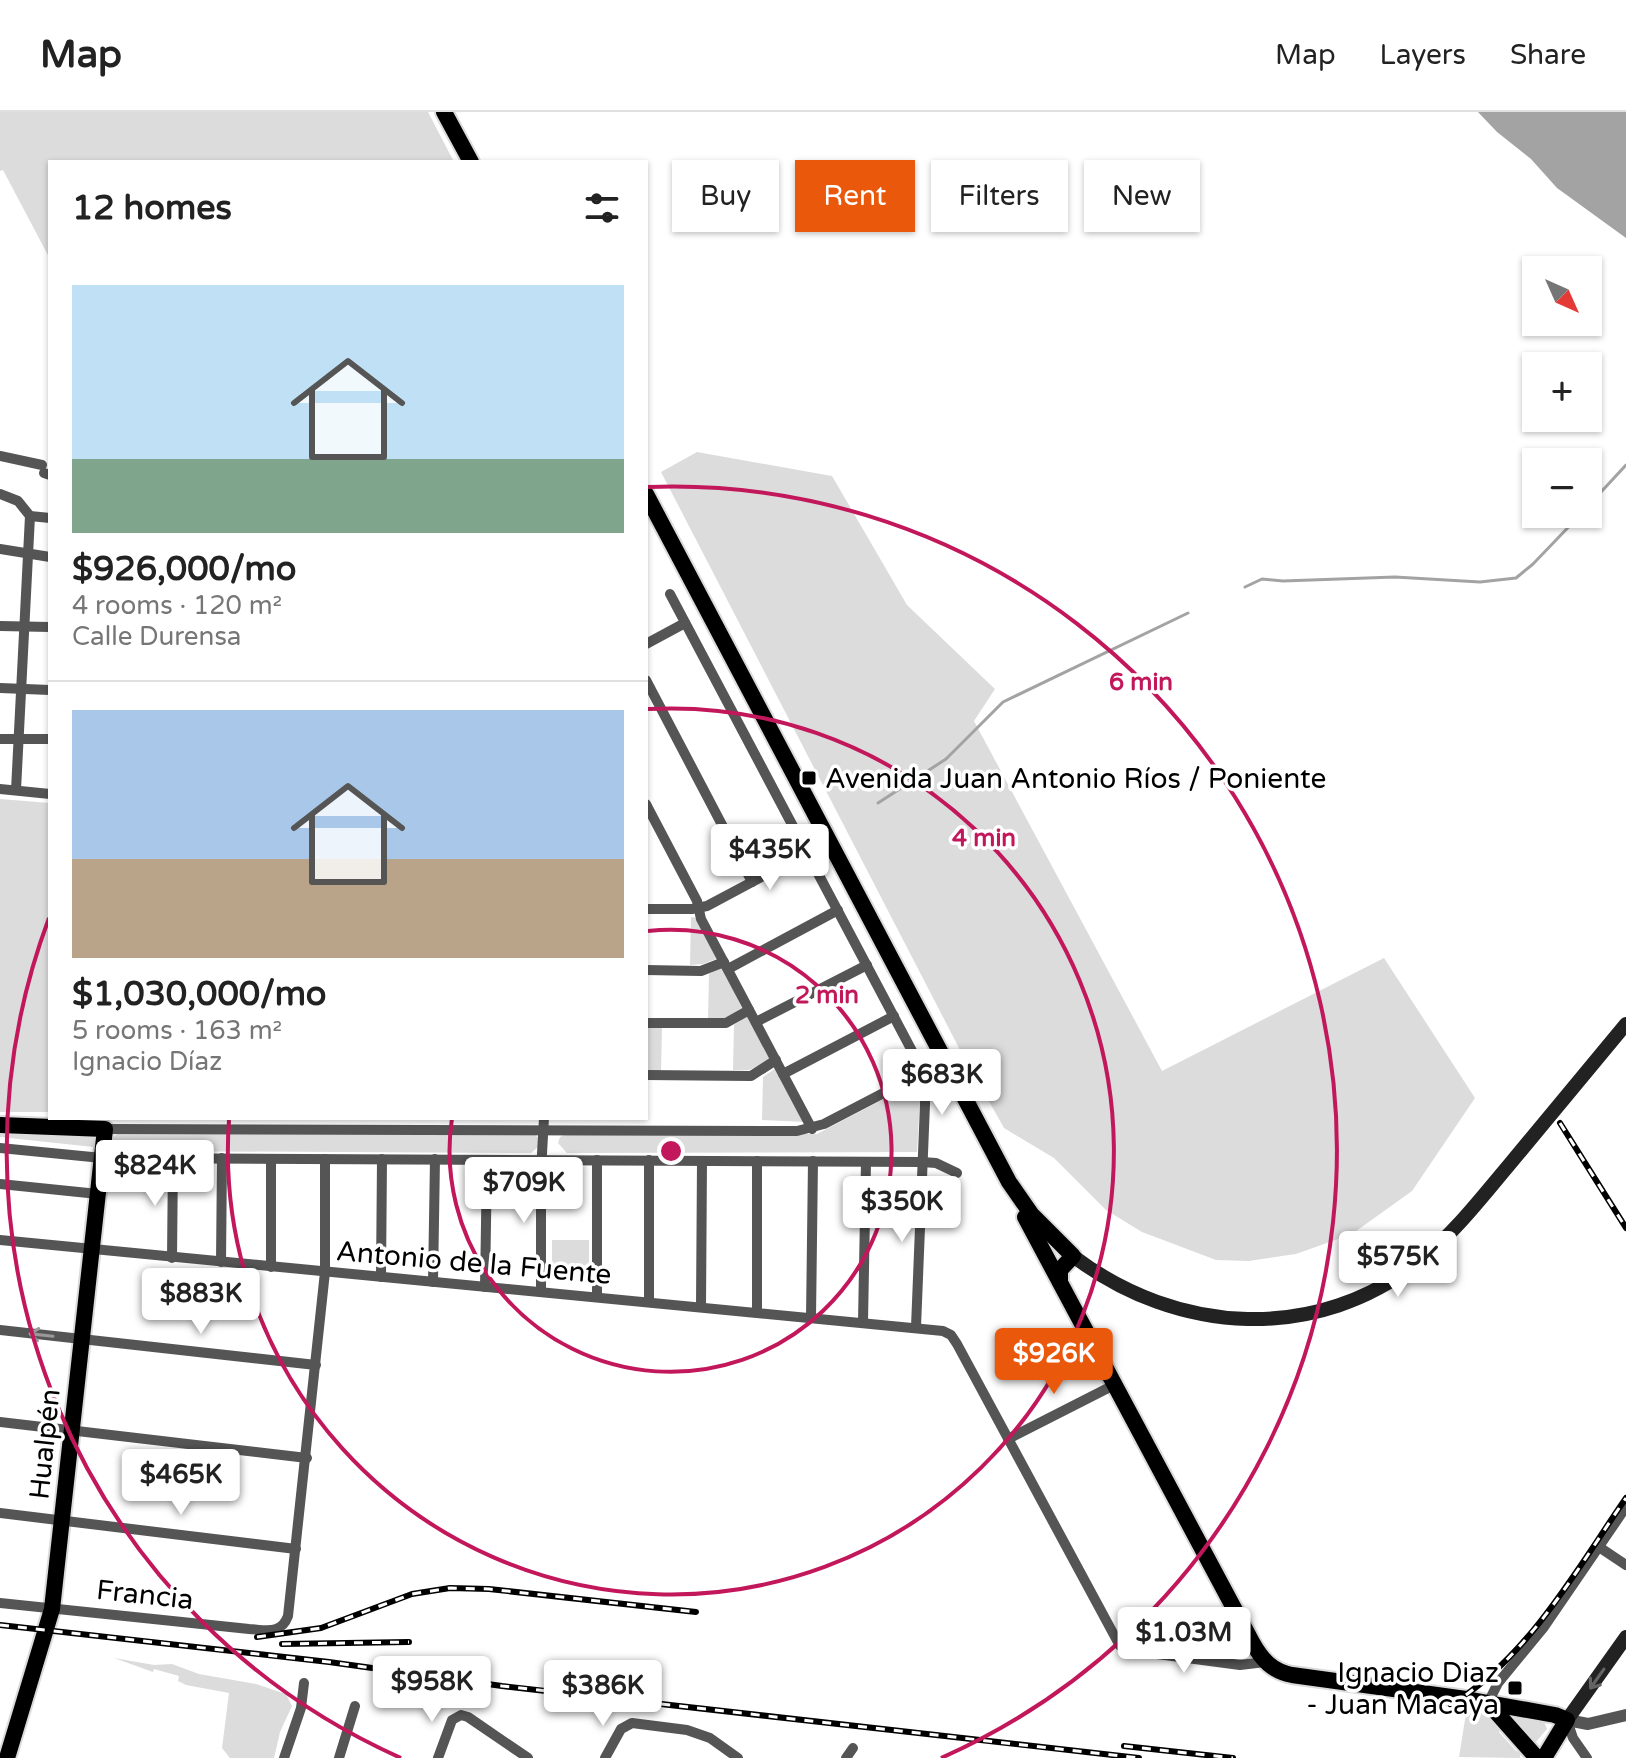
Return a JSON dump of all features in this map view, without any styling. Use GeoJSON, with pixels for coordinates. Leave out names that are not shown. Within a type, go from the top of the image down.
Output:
{"type":"FeatureCollection","features":[{"type":"Feature","properties":{"kind":"main road"},"geometry":{"type":"LineString","coordinates":[[444,112],[470,160]]}},
{"type":"Feature","properties":{"kind":"main road"},"geometry":{"type":"LineString","coordinates":[[648,498],[1060,1282],[1265,1662],[1275,1670],[1292,1675],[1544,1712],[1567,1720]]}},
{"type":"Feature","properties":{"kind":"main road"},"geometry":{"type":"LineString","coordinates":[[1009,1182],[1032,1215],[1073,1256],[1133,1294],[1201,1315],[1243,1319],[1283,1318],[1313,1312],[1355,1299],[1410,1268],[1447,1236],[1626,1024]]}},
{"type":"Feature","properties":{"kind":"main road"},"geometry":{"type":"LineString","coordinates":[[0,1125],[112,1125]]}},
{"type":"Feature","properties":{"kind":"main road","name":"Hualpén"},"geometry":{"type":"LineString","coordinates":[[7,1758],[52,1609],[102,1158],[112,1125]]}},
{"type":"Feature","properties":{"kind":"main road"},"geometry":{"type":"LineString","coordinates":[[1060,1282],[1060,1270],[1073,1256]]}},
{"type":"Feature","properties":{"kind":"main road"},"geometry":{"type":"LineString","coordinates":[[1544,1758],[1626,1637]]}},
{"type":"Feature","properties":{"kind":"main road"},"geometry":{"type":"LineString","coordinates":[[1488,1703],[1537,1758]]}},
{"type":"Feature","properties":{"kind":"street"},"geometry":{"type":"LineString","coordinates":[[0,456],[45,471]]}},
{"type":"Feature","properties":{"kind":"street"},"geometry":{"type":"LineString","coordinates":[[0,494],[18,501],[30,516],[16,790]]}},
{"type":"Feature","properties":{"kind":"street"},"geometry":{"type":"LineString","coordinates":[[30,516],[48,518]]}},
{"type":"Feature","properties":{"kind":"street"},"geometry":{"type":"LineString","coordinates":[[0,549],[48,557]]}},
{"type":"Feature","properties":{"kind":"street"},"geometry":{"type":"LineString","coordinates":[[670,594],[922,1073],[925,1149],[916,1327]]}},
{"type":"Feature","properties":{"kind":"street"},"geometry":{"type":"LineString","coordinates":[[648,643],[685,623]]}},
{"type":"Feature","properties":{"kind":"street"},"geometry":{"type":"LineString","coordinates":[[0,626],[48,627]]}},
{"type":"Feature","properties":{"kind":"street"},"geometry":{"type":"LineString","coordinates":[[648,684],[752,882]]}},
{"type":"Feature","properties":{"kind":"street"},"geometry":{"type":"LineString","coordinates":[[0,688],[48,690]]}},
{"type":"Feature","properties":{"kind":"street"},"geometry":{"type":"LineString","coordinates":[[0,739],[48,739]]}},
{"type":"Feature","properties":{"kind":"street"},"geometry":{"type":"LineString","coordinates":[[0,789],[48,794]]}},
{"type":"Feature","properties":{"kind":"street"},"geometry":{"type":"LineString","coordinates":[[648,808],[699,909],[701,919],[812,1129]]}},
{"type":"Feature","properties":{"kind":"street"},"geometry":{"type":"LineString","coordinates":[[648,909],[699,909],[829,841]]}},
{"type":"Feature","properties":{"kind":"street"},"geometry":{"type":"LineString","coordinates":[[648,970],[701,971],[726,965],[838,910]]}},
{"type":"Feature","properties":{"kind":"street"},"geometry":{"type":"LineString","coordinates":[[756,1022],[867,965]]}},
{"type":"Feature","properties":{"kind":"street"},"geometry":{"type":"LineString","coordinates":[[648,1023],[726,1023],[749,1010]]}},
{"type":"Feature","properties":{"kind":"street"},"geometry":{"type":"LineString","coordinates":[[783,1074],[894,1016]]}},
{"type":"Feature","properties":{"kind":"street"},"geometry":{"type":"LineString","coordinates":[[648,1075],[751,1076],[776,1060]]}},
{"type":"Feature","properties":{"kind":"street"},"geometry":{"type":"LineString","coordinates":[[112,1125],[326,1124],[382,1130],[783,1132],[812,1129],[922,1073]]}},
{"type":"Feature","properties":{"kind":"street"},"geometry":{"type":"LineString","coordinates":[[382,1130],[383,1120]]}},
{"type":"Feature","properties":{"kind":"street"},"geometry":{"type":"LineString","coordinates":[[436,1120],[436,1130]]}},
{"type":"Feature","properties":{"kind":"street"},"geometry":{"type":"LineString","coordinates":[[488,1120],[488,1131]]}},
{"type":"Feature","properties":{"kind":"street"},"geometry":{"type":"LineString","coordinates":[[541,1292],[544,1120]]}},
{"type":"Feature","properties":{"kind":"street"},"geometry":{"type":"LineString","coordinates":[[0,1148],[102,1158],[922,1162],[936,1163],[957,1173]]}},
{"type":"Feature","properties":{"kind":"street"},"geometry":{"type":"LineString","coordinates":[[172,1258],[173,1158]]}},
{"type":"Feature","properties":{"kind":"street"},"geometry":{"type":"LineString","coordinates":[[221,1262],[222,1158]]}},
{"type":"Feature","properties":{"kind":"street"},"geometry":{"type":"LineString","coordinates":[[271,1159],[271,1267]]}},
{"type":"Feature","properties":{"kind":"street"},"geometry":{"type":"LineString","coordinates":[[0,1513],[296,1549],[325,1272],[325,1159]]}},
{"type":"Feature","properties":{"kind":"street"},"geometry":{"type":"LineString","coordinates":[[381,1277],[382,1159]]}},
{"type":"Feature","properties":{"kind":"street"},"geometry":{"type":"LineString","coordinates":[[433,1282],[435,1159]]}},
{"type":"Feature","properties":{"kind":"street"},"geometry":{"type":"LineString","coordinates":[[485,1287],[487,1160]]}},
{"type":"Feature","properties":{"kind":"street"},"geometry":{"type":"LineString","coordinates":[[597,1160],[597,1297]]}},
{"type":"Feature","properties":{"kind":"street"},"geometry":{"type":"LineString","coordinates":[[649,1160],[649,1302]]}},
{"type":"Feature","properties":{"kind":"street"},"geometry":{"type":"LineString","coordinates":[[701,1307],[702,1161]]}},
{"type":"Feature","properties":{"kind":"street"},"geometry":{"type":"LineString","coordinates":[[757,1161],[757,1312]]}},
{"type":"Feature","properties":{"kind":"street"},"geometry":{"type":"LineString","coordinates":[[811,1318],[813,1161]]}},
{"type":"Feature","properties":{"kind":"street"},"geometry":{"type":"LineString","coordinates":[[863,1322],[866,1162]]}},
{"type":"Feature","properties":{"kind":"street"},"geometry":{"type":"LineString","coordinates":[[0,1184],[98,1194]]}},
{"type":"Feature","properties":{"kind":"street","name":"Antonio de la Fuente"},"geometry":{"type":"LineString","coordinates":[[0,1240],[943,1331],[951,1335],[957,1344],[1008,1439]]}},
{"type":"Feature","properties":{"kind":"street"},"geometry":{"type":"LineString","coordinates":[[0,1330],[316,1365]]}},
{"type":"Feature","properties":{"kind":"street"},"geometry":{"type":"LineString","coordinates":[[1116,1384],[1008,1439],[1116,1642],[1127,1650],[1240,1665],[1265,1662]]}},
{"type":"Feature","properties":{"kind":"street"},"geometry":{"type":"LineString","coordinates":[[0,1422],[307,1458]]}},
{"type":"Feature","properties":{"kind":"street"},"geometry":{"type":"LineString","coordinates":[[1488,1703],[1498,1683],[1544,1627],[1626,1507]]}},
{"type":"Feature","properties":{"kind":"street"},"geometry":{"type":"LineString","coordinates":[[1599,1547],[1626,1565]]}},
{"type":"Feature","properties":{"kind":"street","name":"Francia"},"geometry":{"type":"LineString","coordinates":[[0,1603],[276,1630],[284,1625],[288,1616],[296,1549]]}},
{"type":"Feature","properties":{"kind":"street"},"geometry":{"type":"LineString","coordinates":[[284,1758],[301,1708],[304,1683]]}},
{"type":"Feature","properties":{"kind":"street"},"geometry":{"type":"LineString","coordinates":[[339,1758],[355,1706]]}},
{"type":"Feature","properties":{"kind":"street"},"geometry":{"type":"LineString","coordinates":[[1587,1758],[1573,1738],[1567,1720],[1588,1724],[1626,1715]]}},
{"type":"Feature","properties":{"kind":"street"},"geometry":{"type":"LineString","coordinates":[[438,1758],[450,1724],[457,1716],[468,1717],[528,1758]]}},
{"type":"Feature","properties":{"kind":"street"},"geometry":{"type":"LineString","coordinates":[[605,1758],[621,1729],[628,1723],[687,1730],[710,1738],[738,1758]]}},
{"type":"Feature","properties":{"kind":"shaded area"},"geometry":{"type":"Polygon","coordinates":[[[0,112],[428,112],[453,160],[48,160],[48,255],[3,170],[0,171],[0,112]]]}},
{"type":"Feature","properties":{"kind":"shaded area"},"geometry":{"type":"Polygon","coordinates":[[[1478,112],[1626,112],[1626,238],[1557,188],[1531,159],[1478,112]]]}},
{"type":"Feature","properties":{"kind":"shaded area"},"geometry":{"type":"Polygon","coordinates":[[[697,452],[832,476],[907,605],[995,689],[974,721],[1162,1071],[1384,958],[1475,1098],[1412,1191],[1352,1234],[1296,1254],[1249,1261],[1216,1260],[1142,1232],[1106,1210],[1054,1158],[1004,1128],[959,1048],[661,472],[697,452]]]}},
{"type":"Feature","properties":{"kind":"shaded area"},"geometry":{"type":"Polygon","coordinates":[[[0,799],[48,803],[48,1112],[0,1112],[0,799]]]}},
{"type":"Feature","properties":{"kind":"shaded area"},"geometry":{"type":"Polygon","coordinates":[[[691,917],[698,918],[716,959],[690,965],[691,917]]]}},
{"type":"Feature","properties":{"kind":"shaded area"},"geometry":{"type":"Polygon","coordinates":[[[722,966],[742,1009],[726,1018],[708,1019],[709,974],[722,966]]]}},
{"type":"Feature","properties":{"kind":"shaded area"},"geometry":{"type":"Polygon","coordinates":[[[747,1016],[770,1060],[749,1070],[733,1070],[734,1025],[747,1016]]]}},
{"type":"Feature","properties":{"kind":"shaded area"},"geometry":{"type":"Polygon","coordinates":[[[648,1027],[662,1027],[661,1073],[648,1072],[648,1027]]]}},
{"type":"Feature","properties":{"kind":"shaded area"},"geometry":{"type":"Polygon","coordinates":[[[776,1068],[805,1122],[762,1120],[763,1077],[776,1068]]]}},
{"type":"Feature","properties":{"kind":"shaded area"},"geometry":{"type":"Polygon","coordinates":[[[918,1081],[921,1083],[917,1152],[567,1153],[558,1143],[560,1137],[569,1133],[817,1134],[918,1081]]]}},
{"type":"Feature","properties":{"kind":"shaded area"},"geometry":{"type":"Polygon","coordinates":[[[0,1130],[93,1136],[103,1148],[0,1137],[0,1130]]]}},
{"type":"Feature","properties":{"kind":"shaded area"},"geometry":{"type":"Polygon","coordinates":[[[117,1133],[535,1134],[538,1147],[531,1153],[130,1151],[112,1146],[117,1133]]]}},
{"type":"Feature","properties":{"kind":"shaded area"},"geometry":{"type":"Polygon","coordinates":[[[552,1240],[589,1240],[589,1269],[552,1269],[552,1240]]]}},
{"type":"Feature","properties":{"kind":"shaded area"},"geometry":{"type":"Polygon","coordinates":[[[114,1658],[154,1665],[172,1664],[199,1674],[256,1684],[286,1694],[292,1706],[280,1732],[274,1758],[230,1758],[222,1748],[229,1693],[186,1685],[178,1681],[179,1676],[154,1669],[153,1672],[114,1658]]]}},
{"type":"Feature","properties":{"kind":"shaded area"},"geometry":{"type":"Polygon","coordinates":[[[1467,1707],[1485,1711],[1500,1726],[1499,1732],[1516,1751],[1521,1752],[1520,1758],[1459,1757],[1467,1707]]]}},
{"type":"Feature","properties":{"kind":"shaded area"},"geometry":{"type":"Polygon","coordinates":[[[1512,1716],[1544,1722],[1547,1729],[1535,1743],[1512,1716]]]}},
{"type":"Feature","properties":{"kind":"waterway"},"geometry":{"type":"LineString","coordinates":[[1602,491],[1626,465]]}},
{"type":"Feature","properties":{"kind":"waterway"},"geometry":{"type":"LineString","coordinates":[[1245,587],[1262,579],[1395,577],[1480,582],[1516,578],[1568,528]]}},
{"type":"Feature","properties":{"kind":"waterway"},"geometry":{"type":"LineString","coordinates":[[878,803],[946,759],[1003,702],[1188,613]]}},
{"type":"Feature","properties":{"kind":"railway"},"geometry":{"type":"LineString","coordinates":[[1560,1123],[1626,1228]]}},
{"type":"Feature","properties":{"kind":"railway"},"geometry":{"type":"LineString","coordinates":[[1451,1705],[1504,1662],[1549,1611],[1626,1498]]}},
{"type":"Feature","properties":{"kind":"railway"},"geometry":{"type":"LineString","coordinates":[[257,1637],[321,1628],[412,1594],[450,1588],[489,1589],[696,1612]]}},
{"type":"Feature","properties":{"kind":"railway"},"geometry":{"type":"LineString","coordinates":[[0,1625],[1139,1758]]}},
{"type":"Feature","properties":{"kind":"railway"},"geometry":{"type":"LineString","coordinates":[[282,1644],[409,1642]]}},
{"type":"Feature","properties":{"kind":"railway"},"geometry":{"type":"LineString","coordinates":[[1124,1746],[1233,1758]]}},
{"type":"Feature","properties":{"kind":"place","name":"Avenida Juan Antonio Ríos / Poniente"},"geometry":{"type":"Point","coordinates":[809,778]}},
{"type":"Feature","properties":{"kind":"place","name":"Ignacio Diaz - Juan Macaya"},"geometry":{"type":"Point","coordinates":[1515,1688]}}]}
